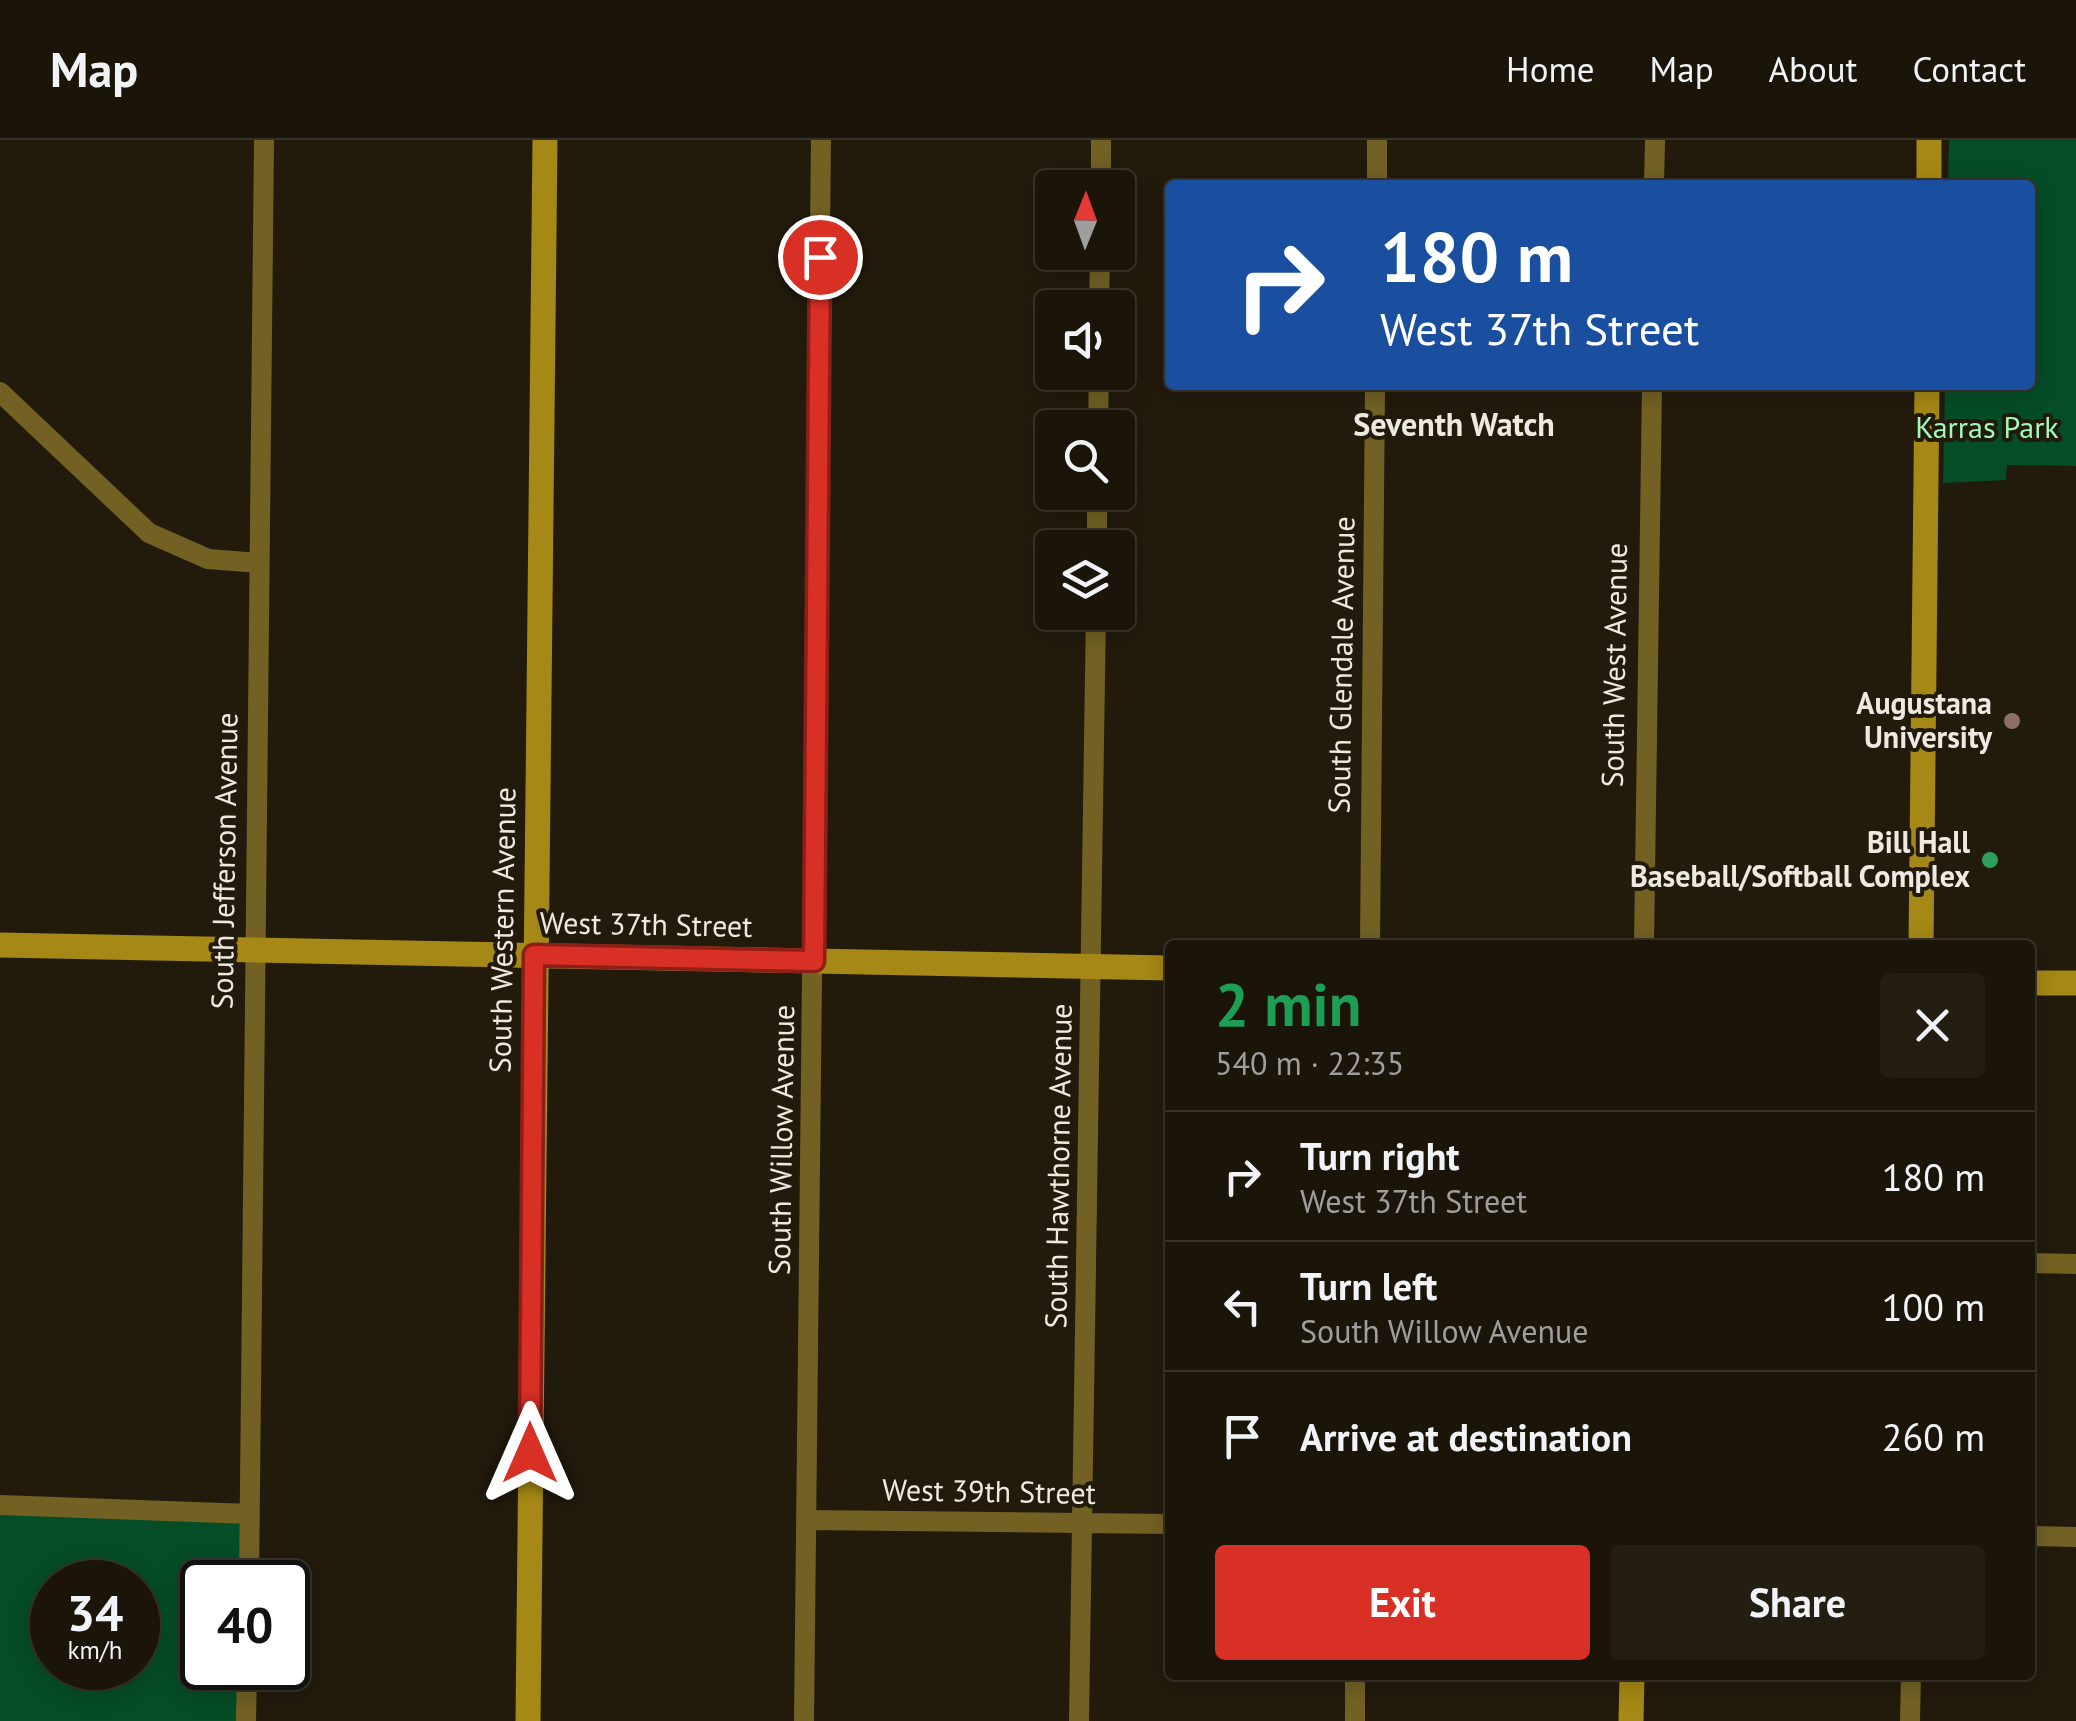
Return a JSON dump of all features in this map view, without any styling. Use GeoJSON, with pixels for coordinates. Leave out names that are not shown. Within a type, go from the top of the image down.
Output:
{"type":"FeatureCollection","features":[{"type":"Feature","properties":{"kind":"street","name":"South Jefferson Avenue"},"geometry":{"type":"LineString","coordinates":[[249,1560],[264,140]]}},
{"type":"Feature","properties":{"kind":"street","name":"South Western Avenue"},"geometry":{"type":"LineString","coordinates":[[528,1721],[545,140]]}},
{"type":"Feature","properties":{"kind":"street","name":"South Willow Avenue"},"geometry":{"type":"LineString","coordinates":[[804,1721],[821,140]]}},
{"type":"Feature","properties":{"kind":"street"},"geometry":{"type":"LineString","coordinates":[[1100,170],[1101,140]]}},
{"type":"Feature","properties":{"kind":"street"},"geometry":{"type":"LineString","coordinates":[[1377,140],[1377,180]]}},
{"type":"Feature","properties":{"kind":"street"},"geometry":{"type":"LineString","coordinates":[[1654,180],[1655,140]]}},
{"type":"Feature","properties":{"kind":"street"},"geometry":{"type":"LineString","coordinates":[[1929,180],[1930,140]]}},
{"type":"Feature","properties":{"kind":"street","name":"South Glendale Avenue"},"geometry":{"type":"LineString","coordinates":[[1370,940],[1375,390]]}},
{"type":"Feature","properties":{"kind":"street","name":"South West Avenue"},"geometry":{"type":"LineString","coordinates":[[1644,940],[1652,390]]}},
{"type":"Feature","properties":{"kind":"street"},"geometry":{"type":"LineString","coordinates":[[1921,940],[1927,390]]}},
{"type":"Feature","properties":{"kind":"street"},"geometry":{"type":"LineString","coordinates":[[0,392],[149,533],[208,560],[258,563]]}},
{"type":"Feature","properties":{"kind":"street","name":"South Hawthorne Avenue"},"geometry":{"type":"LineString","coordinates":[[1079,1721],[1096,630]]}},
{"type":"Feature","properties":{"kind":"street","name":"West 37th Street"},"geometry":{"type":"LineString","coordinates":[[0,945],[1165,968]]}},
{"type":"Feature","properties":{"kind":"street"},"geometry":{"type":"LineString","coordinates":[[2035,982],[2076,983]]}},
{"type":"Feature","properties":{"kind":"street"},"geometry":{"type":"LineString","coordinates":[[2035,1263],[2076,1264]]}},
{"type":"Feature","properties":{"kind":"street"},"geometry":{"type":"LineString","coordinates":[[0,1505],[250,1514]]}},
{"type":"Feature","properties":{"kind":"street","name":"West 39th Street"},"geometry":{"type":"LineString","coordinates":[[807,1520],[1165,1524]]}},
{"type":"Feature","properties":{"kind":"street"},"geometry":{"type":"LineString","coordinates":[[2035,1536],[2076,1537]]}},
{"type":"Feature","properties":{"kind":"street"},"geometry":{"type":"LineString","coordinates":[[1354,1721],[1355,1680]]}},
{"type":"Feature","properties":{"kind":"street"},"geometry":{"type":"LineString","coordinates":[[1631,1721],[1632,1680]]}},
{"type":"Feature","properties":{"kind":"street"},"geometry":{"type":"LineString","coordinates":[[1910,1721],[1911,1680]]}},
{"type":"Feature","properties":{"kind":"street"},"geometry":{"type":"LineString","coordinates":[[246,1721],[247,1690]]}},
{"type":"Feature","properties":{"kind":"green space","name":"Karras Park"},"geometry":{"type":"Polygon","coordinates":[[[1949,140],[2076,140],[2076,466],[2007,465],[2006,480],[1943,483],[1945,390],[2035,390],[2035,180],[1948,180],[1949,140]]]}},
{"type":"Feature","properties":{"kind":"green space"},"geometry":{"type":"Polygon","coordinates":[[[0,1505],[250,1514],[249,1560],[180,1560],[180,1690],[247,1690],[246,1721],[0,1721],[0,1505]]]}},
{"type":"Feature","properties":{"kind":"place","name":"Augustana University"},"geometry":{"type":"Point","coordinates":[2012,721]}},
{"type":"Feature","properties":{"kind":"place","name":"Bill Hall Baseball/Softball Complex"},"geometry":{"type":"Point","coordinates":[1990,860]}},
{"type":"Feature","properties":{"kind":"district","name":"Seventh Watch"},"geometry":{"type":"Point","coordinates":[1454,425]}},
{"type":"Feature","properties":{"kind":"route"},"geometry":{"type":"LineString","coordinates":[[530,1453],[534,955],[814,961],[820,257]]}}]}
